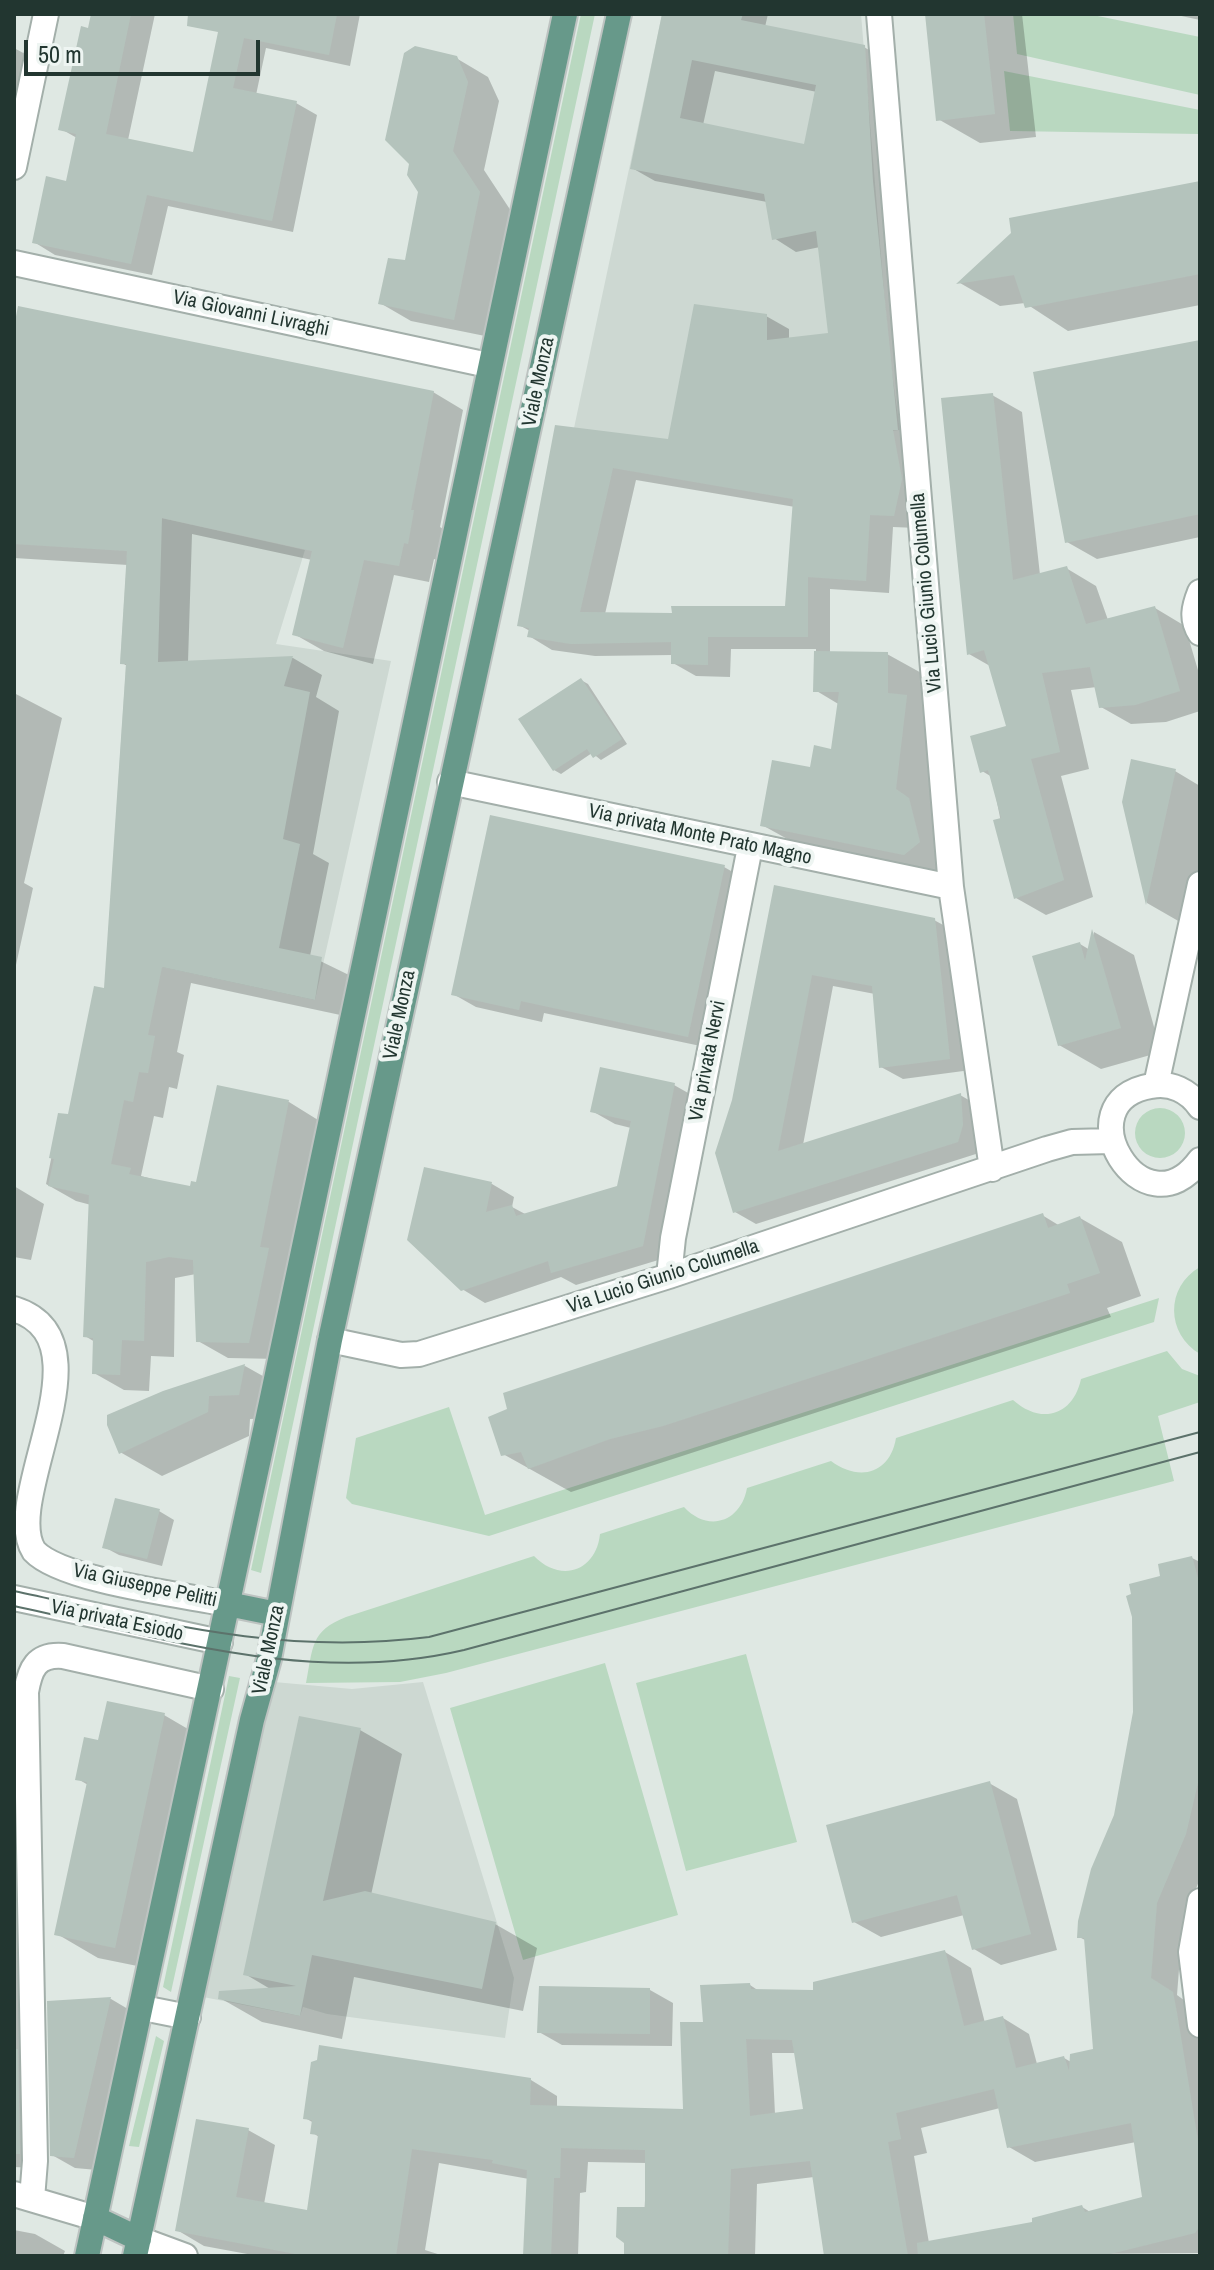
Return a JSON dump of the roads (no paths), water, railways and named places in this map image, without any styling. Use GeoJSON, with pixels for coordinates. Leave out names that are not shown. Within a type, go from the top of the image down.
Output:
{"type":"FeatureCollection","features":[{"type":"Feature","properties":{"kind":"main road"},"geometry":{"type":"LineString","coordinates":[[87,2256],[273,1401],[488,365],[565,14]]}},
{"type":"Feature","properties":{"kind":"main road","name":"Viale Monza"},"geometry":{"type":"LineString","coordinates":[[137,2247],[277,1614],[330,1340],[619,14]]}},
{"type":"Feature","properties":{"kind":"main road","name":"Via Giuseppe Pelitti"},"geometry":{"type":"LineString","coordinates":[[228,1604],[277,1614]]}},
{"type":"Feature","properties":{"kind":"main road"},"geometry":{"type":"LineString","coordinates":[[95,2218],[137,2247]]}},
{"type":"Feature","properties":{"kind":"street"},"geometry":{"type":"LineString","coordinates":[[14,167],[46,14]]}},
{"type":"Feature","properties":{"kind":"street","name":"Via Lucio Giunio Columella"},"geometry":{"type":"LineString","coordinates":[[879,14],[951,887],[992,1169]]}},
{"type":"Feature","properties":{"kind":"street","name":"Via Giovanni Livraghi"},"geometry":{"type":"LineString","coordinates":[[14,263],[488,365]]}},
{"type":"Feature","properties":{"kind":"street"},"geometry":{"type":"LineString","coordinates":[[1200,592],[1194,607],[1195,625],[1200,633]]}},
{"type":"Feature","properties":{"kind":"street","name":"Via privata Monte Prato Magno"},"geometry":{"type":"LineString","coordinates":[[450,782],[951,887]]}},
{"type":"Feature","properties":{"kind":"street","name":"Via privata Nervi"},"geometry":{"type":"LineString","coordinates":[[669,1276],[673,1238],[750,847]]}},
{"type":"Feature","properties":{"kind":"street"},"geometry":{"type":"LineString","coordinates":[[1156,1085],[1200,884]]}},
{"type":"Feature","properties":{"kind":"street"},"geometry":{"type":"LineString","coordinates":[[1200,1107],[1181,1090],[1156,1085],[1140,1089],[1125,1099],[1112,1120],[1111,1141],[1119,1160],[1132,1174],[1148,1181],[1200,1190]]}},
{"type":"Feature","properties":{"kind":"street","name":"Via Lucio Giunio Columella"},"geometry":{"type":"LineString","coordinates":[[330,1340],[401,1355],[419,1354],[669,1276],[1072,1142],[1111,1141]]}},
{"type":"Feature","properties":{"kind":"street"},"geometry":{"type":"LineString","coordinates":[[1165,1182],[1188,1173],[1200,1160]]}},
{"type":"Feature","properties":{"kind":"street","name":"Via Giuseppe Pelitti"},"geometry":{"type":"LineString","coordinates":[[18,1310],[42,1327],[51,1355],[48,1404],[24,1514],[26,1534],[35,1551],[56,1565],[91,1577],[228,1604]]}},
{"type":"Feature","properties":{"kind":"street","name":"Via privata Esiodo"},"geometry":{"type":"LineString","coordinates":[[14,1598],[220,1642]]}},
{"type":"Feature","properties":{"kind":"street"},"geometry":{"type":"LineString","coordinates":[[95,2218],[23,2196],[35,2161],[26,1692],[32,1667],[44,1657],[63,1656],[211,1689]]}},
{"type":"Feature","properties":{"kind":"street"},"geometry":{"type":"LineString","coordinates":[[1200,1901],[1191,1952],[1200,2025]]}},
{"type":"Feature","properties":{"kind":"street"},"geometry":{"type":"LineString","coordinates":[[143,2008],[188,2017]]}},
{"type":"Feature","properties":{"kind":"street"},"geometry":{"type":"LineString","coordinates":[[137,2247],[185,2256]]}},
{"type":"Feature","properties":{"kind":"tram line"},"geometry":{"type":"LineString","coordinates":[[14,1591],[169,1624],[270,1639],[374,1642],[429,1637],[1200,1432]]}},
{"type":"Feature","properties":{"kind":"tram line"},"geometry":{"type":"LineString","coordinates":[[14,1606],[238,1654],[350,1663],[407,1660],[464,1650],[1200,1452]]}}]}
